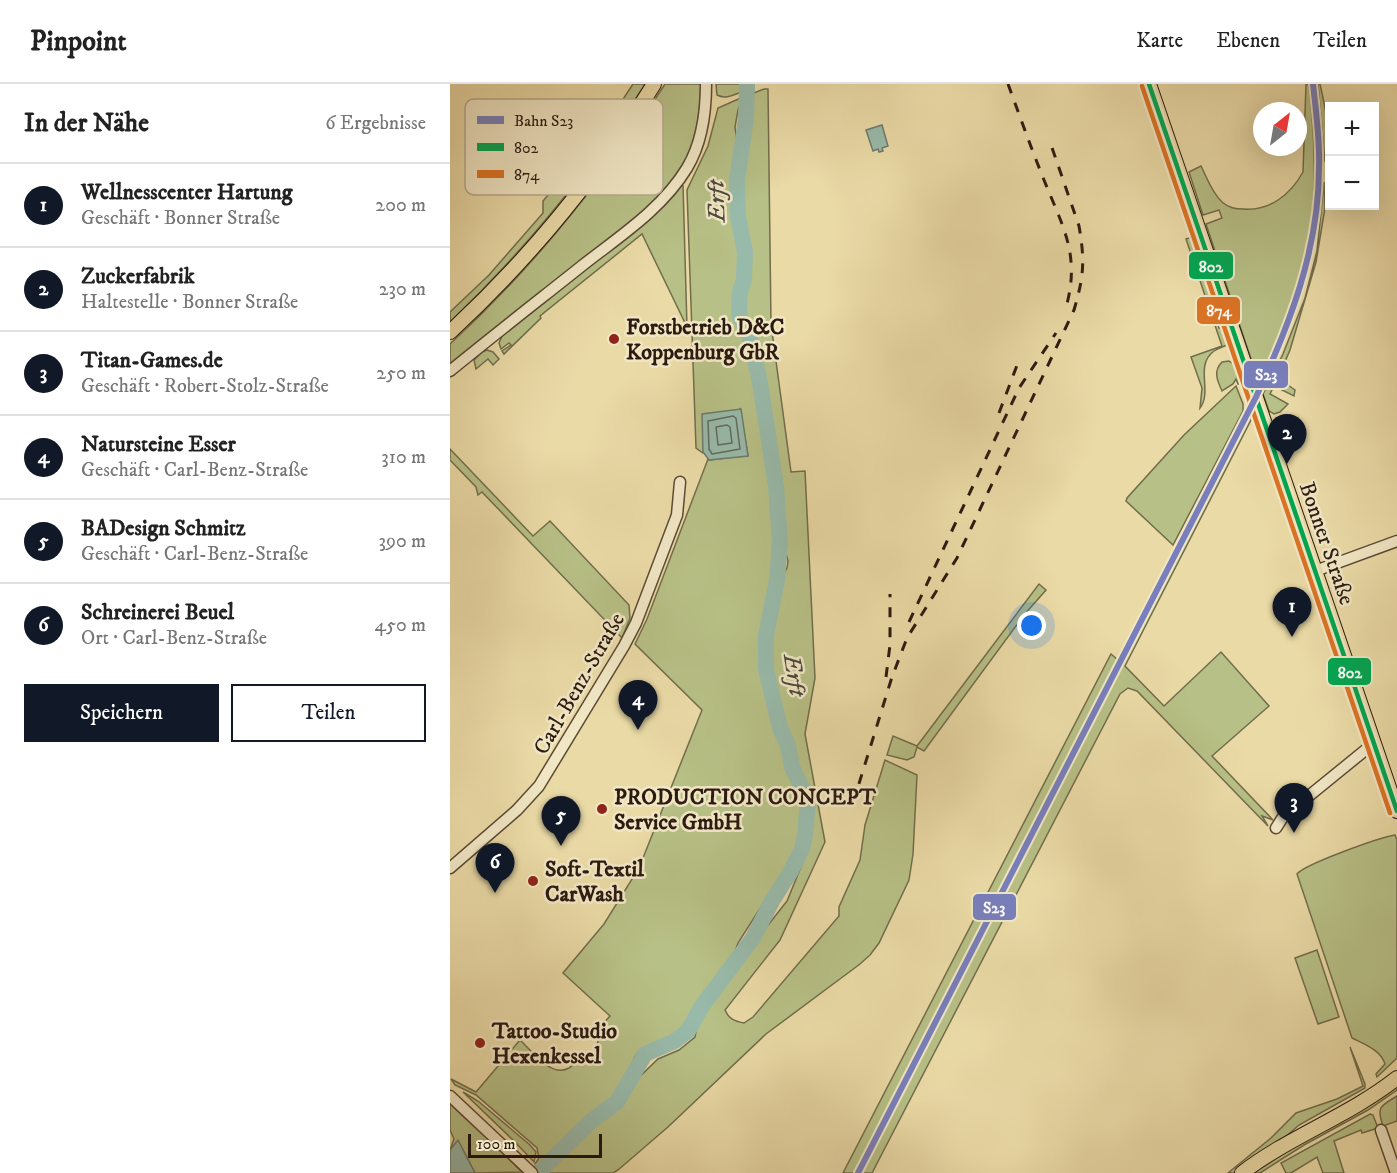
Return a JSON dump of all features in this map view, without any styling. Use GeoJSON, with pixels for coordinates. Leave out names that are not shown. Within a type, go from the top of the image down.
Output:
{"type":"FeatureCollection","features":[{"type":"Feature","properties":{"kind":"main road"},"geometry":{"type":"LineString","coordinates":[[644,99],[654,84]]}},
{"type":"Feature","properties":{"kind":"main road","name":"Bonner Straße"},"geometry":{"type":"LineString","coordinates":[[1149,84],[1397,811]]}},
{"type":"Feature","properties":{"kind":"main road"},"geometry":{"type":"LineString","coordinates":[[450,332],[517,265],[576,195]]}},
{"type":"Feature","properties":{"kind":"main road"},"geometry":{"type":"LineString","coordinates":[[1292,1141],[1297,1130],[1303,1125],[1368,1089],[1397,1066]]}},
{"type":"Feature","properties":{"kind":"main road"},"geometry":{"type":"LineString","coordinates":[[1242,1173],[1292,1141],[1377,1093],[1397,1078]]}},
{"type":"Feature","properties":{"kind":"street"},"geometry":{"type":"LineString","coordinates":[[450,371],[655,207],[687,168],[699,141],[706,84]]}},
{"type":"Feature","properties":{"kind":"street","name":"Carl-Benz-Straße"},"geometry":{"type":"LineString","coordinates":[[450,868],[517,810],[539,786],[624,646],[636,623],[677,515],[680,482]]}},
{"type":"Feature","properties":{"kind":"street"},"geometry":{"type":"LineString","coordinates":[[1316,571],[1397,541]]}},
{"type":"Feature","properties":{"kind":"street"},"geometry":{"type":"LineString","coordinates":[[1276,828],[1283,817],[1374,743]]}},
{"type":"Feature","properties":{"kind":"street"},"geometry":{"type":"LineString","coordinates":[[450,1096],[532,1173]]}},
{"type":"Feature","properties":{"kind":"street"},"geometry":{"type":"LineString","coordinates":[[1382,1130],[1396,1173]]}},
{"type":"Feature","properties":{"kind":"green space"},"geometry":{"type":"Polygon","coordinates":[[[633,84],[645,84],[635,99],[623,99],[633,84]]]}},
{"type":"Feature","properties":{"kind":"green space"},"geometry":{"type":"Polygon","coordinates":[[[665,84],[701,84],[699,113],[693,141],[686,159],[663,192],[663,99],[655,99],[665,84]]]}},
{"type":"Feature","properties":{"kind":"green space"},"geometry":{"type":"Polygon","coordinates":[[[716,84],[744,84],[744,91],[730,96],[720,96],[717,95],[716,84]]]}},
{"type":"Feature","properties":{"kind":"green space"},"geometry":{"type":"Polygon","coordinates":[[[1306,84],[1308,84],[1314,142],[1311,234],[1305,266],[1291,312],[1274,356],[1259,383],[1206,224],[1222,218],[1219,210],[1203,215],[1189,172],[1201,166],[1215,194],[1232,208],[1254,209],[1271,204],[1286,194],[1303,172],[1304,156],[1307,156],[1306,84]]]}},
{"type":"Feature","properties":{"kind":"green space"},"geometry":{"type":"Polygon","coordinates":[[[1318,84],[1320,84],[1325,110],[1325,162],[1318,84]]]}},
{"type":"Feature","properties":{"kind":"green space"},"geometry":{"type":"Polygon","coordinates":[[[768,89],[771,324],[791,472],[805,471],[815,678],[805,734],[825,842],[780,940],[725,1010],[728,1016],[744,1023],[753,1017],[839,916],[839,907],[860,860],[865,825],[885,760],[917,775],[913,854],[909,880],[879,943],[870,955],[766,1034],[668,1127],[618,1170],[613,1173],[544,1173],[582,1139],[597,1121],[617,1107],[631,1085],[658,1059],[679,1050],[695,1037],[703,1009],[787,901],[803,862],[811,818],[810,792],[799,775],[791,742],[779,717],[769,668],[768,641],[773,610],[780,579],[787,568],[788,561],[785,550],[781,493],[762,376],[743,302],[750,270],[750,251],[740,198],[751,94],[768,89]]]}},
{"type":"Feature","properties":{"kind":"green space"},"geometry":{"type":"Polygon","coordinates":[[[743,97],[735,127],[737,143],[733,189],[733,216],[740,252],[740,273],[735,303],[736,320],[744,337],[755,380],[772,490],[773,518],[779,545],[764,616],[763,666],[775,728],[805,802],[800,842],[788,873],[768,896],[738,943],[733,956],[702,997],[682,1032],[678,1036],[638,1052],[631,1072],[612,1101],[588,1116],[582,1125],[538,1167],[535,1164],[539,1158],[537,1148],[476,1095],[455,1085],[451,1079],[476,1092],[520,1040],[542,1062],[555,1069],[569,1068],[583,1054],[589,1059],[596,1051],[601,1026],[610,1016],[563,973],[604,924],[639,868],[702,710],[635,644],[647,619],[708,459],[748,455],[740,409],[703,453],[696,448],[687,190],[708,146],[718,108],[743,97]]]}},
{"type":"Feature","properties":{"kind":"green space"},"geometry":{"type":"Polygon","coordinates":[[[1324,182],[1325,208],[1316,262],[1290,350],[1278,378],[1295,390],[1294,396],[1274,386],[1270,394],[1288,404],[1280,412],[1274,414],[1269,411],[1263,394],[1283,354],[1305,298],[1317,251],[1324,182]]]}},
{"type":"Feature","properties":{"kind":"green space"},"geometry":{"type":"Polygon","coordinates":[[[681,185],[683,186],[687,327],[642,234],[540,316],[541,318],[504,354],[502,351],[511,345],[509,343],[501,349],[499,343],[502,336],[639,227],[681,185]]]}},
{"type":"Feature","properties":{"kind":"green space"},"geometry":{"type":"Polygon","coordinates":[[[548,195],[566,195],[504,267],[450,322],[450,312],[489,275],[543,213],[543,201],[548,195]]]}},
{"type":"Feature","properties":{"kind":"green space"},"geometry":{"type":"Polygon","coordinates":[[[586,195],[660,195],[638,217],[450,365],[450,344],[481,315],[586,195]]]}},
{"type":"Feature","properties":{"kind":"green space"},"geometry":{"type":"Polygon","coordinates":[[[1186,239],[1192,240],[1220,324],[1218,324],[1219,328],[1222,328],[1227,345],[1214,351],[1205,364],[1205,394],[1200,408],[1202,388],[1191,357],[1222,346],[1186,239]]]}},
{"type":"Feature","properties":{"kind":"green space"},"geometry":{"type":"Polygon","coordinates":[[[487,350],[493,352],[499,359],[493,365],[488,359],[476,369],[474,360],[487,350]]]}},
{"type":"Feature","properties":{"kind":"green space"},"geometry":{"type":"Polygon","coordinates":[[[1229,361],[1235,365],[1239,384],[1236,379],[1233,384],[1222,391],[1217,372],[1222,362],[1229,361]]]}},
{"type":"Feature","properties":{"kind":"green space"},"geometry":{"type":"Polygon","coordinates":[[[1236,386],[1243,404],[1243,411],[1173,545],[1126,501],[1127,498],[1184,435],[1236,386]]]}},
{"type":"Feature","properties":{"kind":"green space"},"geometry":{"type":"Polygon","coordinates":[[[1252,413],[1251,420],[1125,666],[1164,706],[1221,652],[1269,706],[1212,756],[1273,820],[1262,816],[1268,826],[1137,691],[1128,688],[1120,694],[872,1173],[860,1173],[1252,413]]]}},
{"type":"Feature","properties":{"kind":"green space"},"geometry":{"type":"Polygon","coordinates":[[[450,449],[533,536],[550,521],[629,605],[630,618],[622,638],[482,492],[478,495],[476,487],[450,460],[450,449]]]}},
{"type":"Feature","properties":{"kind":"green space"},"geometry":{"type":"Polygon","coordinates":[[[1039,584],[1046,590],[1024,615],[924,751],[917,747],[914,757],[907,760],[887,755],[893,736],[917,746],[1039,584]]]}},
{"type":"Feature","properties":{"kind":"green space"},"geometry":{"type":"Polygon","coordinates":[[[1111,654],[1118,660],[856,1173],[843,1173],[1111,654]]]}},
{"type":"Feature","properties":{"kind":"green space"},"geometry":{"type":"Polygon","coordinates":[[[1395,835],[1397,840],[1397,1058],[1377,1077],[1376,1074],[1385,1064],[1376,1051],[1352,1038],[1297,874],[1328,858],[1395,835]]]}},
{"type":"Feature","properties":{"kind":"green space"},"geometry":{"type":"Polygon","coordinates":[[[1317,950],[1339,1017],[1318,1024],[1295,958],[1317,950]]]}},
{"type":"Feature","properties":{"kind":"green space"},"geometry":{"type":"Polygon","coordinates":[[[1350,1047],[1365,1088],[1299,1125],[1234,1173],[1228,1173],[1271,1138],[1296,1113],[1337,1099],[1363,1086],[1350,1047]]]}},
{"type":"Feature","properties":{"kind":"green space"},"geometry":{"type":"Polygon","coordinates":[[[1397,1084],[1397,1090],[1368,1110],[1304,1145],[1260,1173],[1251,1173],[1397,1084]]]}},
{"type":"Feature","properties":{"kind":"green space"},"geometry":{"type":"Polygon","coordinates":[[[463,1092],[478,1101],[530,1145],[536,1152],[534,1162],[513,1140],[463,1092]]]}},
{"type":"Feature","properties":{"kind":"green space"},"geometry":{"type":"Polygon","coordinates":[[[1397,1096],[1397,1121],[1383,1126],[1381,1107],[1397,1096]]]}},
{"type":"Feature","properties":{"kind":"green space"},"geometry":{"type":"Polygon","coordinates":[[[450,1101],[517,1164],[516,1166],[522,1172],[475,1173],[458,1141],[450,1150],[454,1139],[450,1130],[450,1101]]]}},
{"type":"Feature","properties":{"kind":"green space"},"geometry":{"type":"Polygon","coordinates":[[[1370,1114],[1373,1115],[1378,1128],[1362,1133],[1361,1130],[1334,1141],[1344,1173],[1323,1173],[1317,1157],[1291,1173],[1286,1173],[1281,1163],[1370,1114]]]}},
{"type":"Feature","properties":{"kind":"water"},"geometry":{"type":"Polygon","coordinates":[[[882,125],[888,146],[882,148],[883,151],[879,152],[878,149],[873,151],[866,130],[882,125]]]}},
{"type":"Feature","properties":{"kind":"water"},"geometry":{"type":"Polygon","coordinates":[[[741,409],[748,456],[709,460],[703,452],[702,414],[741,409]]]}},
{"type":"Feature","properties":{"kind":"water"},"geometry":{"type":"Polygon","coordinates":[[[458,1140],[475,1173],[450,1173],[450,1150],[458,1140]]]}},
{"type":"Feature","properties":{"kind":"waterway","name":"Erft"},"geometry":{"type":"LineString","coordinates":[[538,1173],[590,1122],[617,1102],[645,1054],[675,1041],[688,1031],[702,1006],[753,938],[791,871],[802,849],[805,835],[808,800],[792,767],[766,669],[766,635],[777,580],[780,542],[776,486],[759,377],[749,335],[740,317],[739,307],[744,279],[745,252],[738,217],[737,181],[746,118],[747,84]]}},
{"type":"Feature","properties":{"kind":"railway"},"geometry":{"type":"LineString","coordinates":[[1008,84],[1063,225],[1070,256],[1071,273],[1070,291],[1065,311]]}},
{"type":"Feature","properties":{"kind":"railway"},"geometry":{"type":"LineString","coordinates":[[853,803],[892,677],[907,638],[957,558],[1074,310],[1080,287],[1083,259],[1081,238],[1049,139]]}},
{"type":"Feature","properties":{"kind":"railway"},"geometry":{"type":"LineString","coordinates":[[909,622],[1019,388],[1056,333]]}},
{"type":"Feature","properties":{"kind":"railway"},"geometry":{"type":"LineString","coordinates":[[999,413],[1019,360]]}},
{"type":"Feature","properties":{"kind":"railway"},"geometry":{"type":"LineString","coordinates":[[886,677],[890,645],[890,594]]}},
{"type":"Feature","properties":{"kind":"rail line","name":"S23"},"geometry":{"type":"LineString","coordinates":[[858,1173],[1256,397],[1280,342],[1308,257],[1318,197],[1318,126],[1313,84]]}},
{"type":"Feature","properties":{"kind":"transit line","name":"802"},"geometry":{"type":"LineString","coordinates":[[1149,84],[1397,811]]}},
{"type":"Feature","properties":{"kind":"transit line","name":"874"},"geometry":{"type":"LineString","coordinates":[[1142,86],[1390,813]]}},
{"type":"Feature","properties":{"kind":"place","name":"Forstbetrieb D&C Koppenburg GbR"},"geometry":{"type":"Point","coordinates":[614,339]}},
{"type":"Feature","properties":{"kind":"place","name":"Zuckerfabrik"},"geometry":{"type":"Point","coordinates":[1287,464]}},
{"type":"Feature","properties":{"kind":"place","name":"Wellnesscenter Hartung"},"geometry":{"type":"Point","coordinates":[1292,637]}},
{"type":"Feature","properties":{"kind":"place","name":"Natursteine Esser"},"geometry":{"type":"Point","coordinates":[638,730]}},
{"type":"Feature","properties":{"kind":"place","name":"PRODUCTION CONCEPT Service GmbH"},"geometry":{"type":"Point","coordinates":[602,809]}},
{"type":"Feature","properties":{"kind":"place","name":"Titan-Games.de"},"geometry":{"type":"Point","coordinates":[1294,833]}},
{"type":"Feature","properties":{"kind":"place","name":"BADesign Schmitz"},"geometry":{"type":"Point","coordinates":[561,846]}},
{"type":"Feature","properties":{"kind":"place","name":"Soft-Textil CarWash"},"geometry":{"type":"Point","coordinates":[533,881]}},
{"type":"Feature","properties":{"kind":"place","name":"Schreinerei Beuel"},"geometry":{"type":"Point","coordinates":[495,893]}},
{"type":"Feature","properties":{"kind":"place","name":"Tattoo-Studio Hexenkessel"},"geometry":{"type":"Point","coordinates":[480,1043]}}]}
